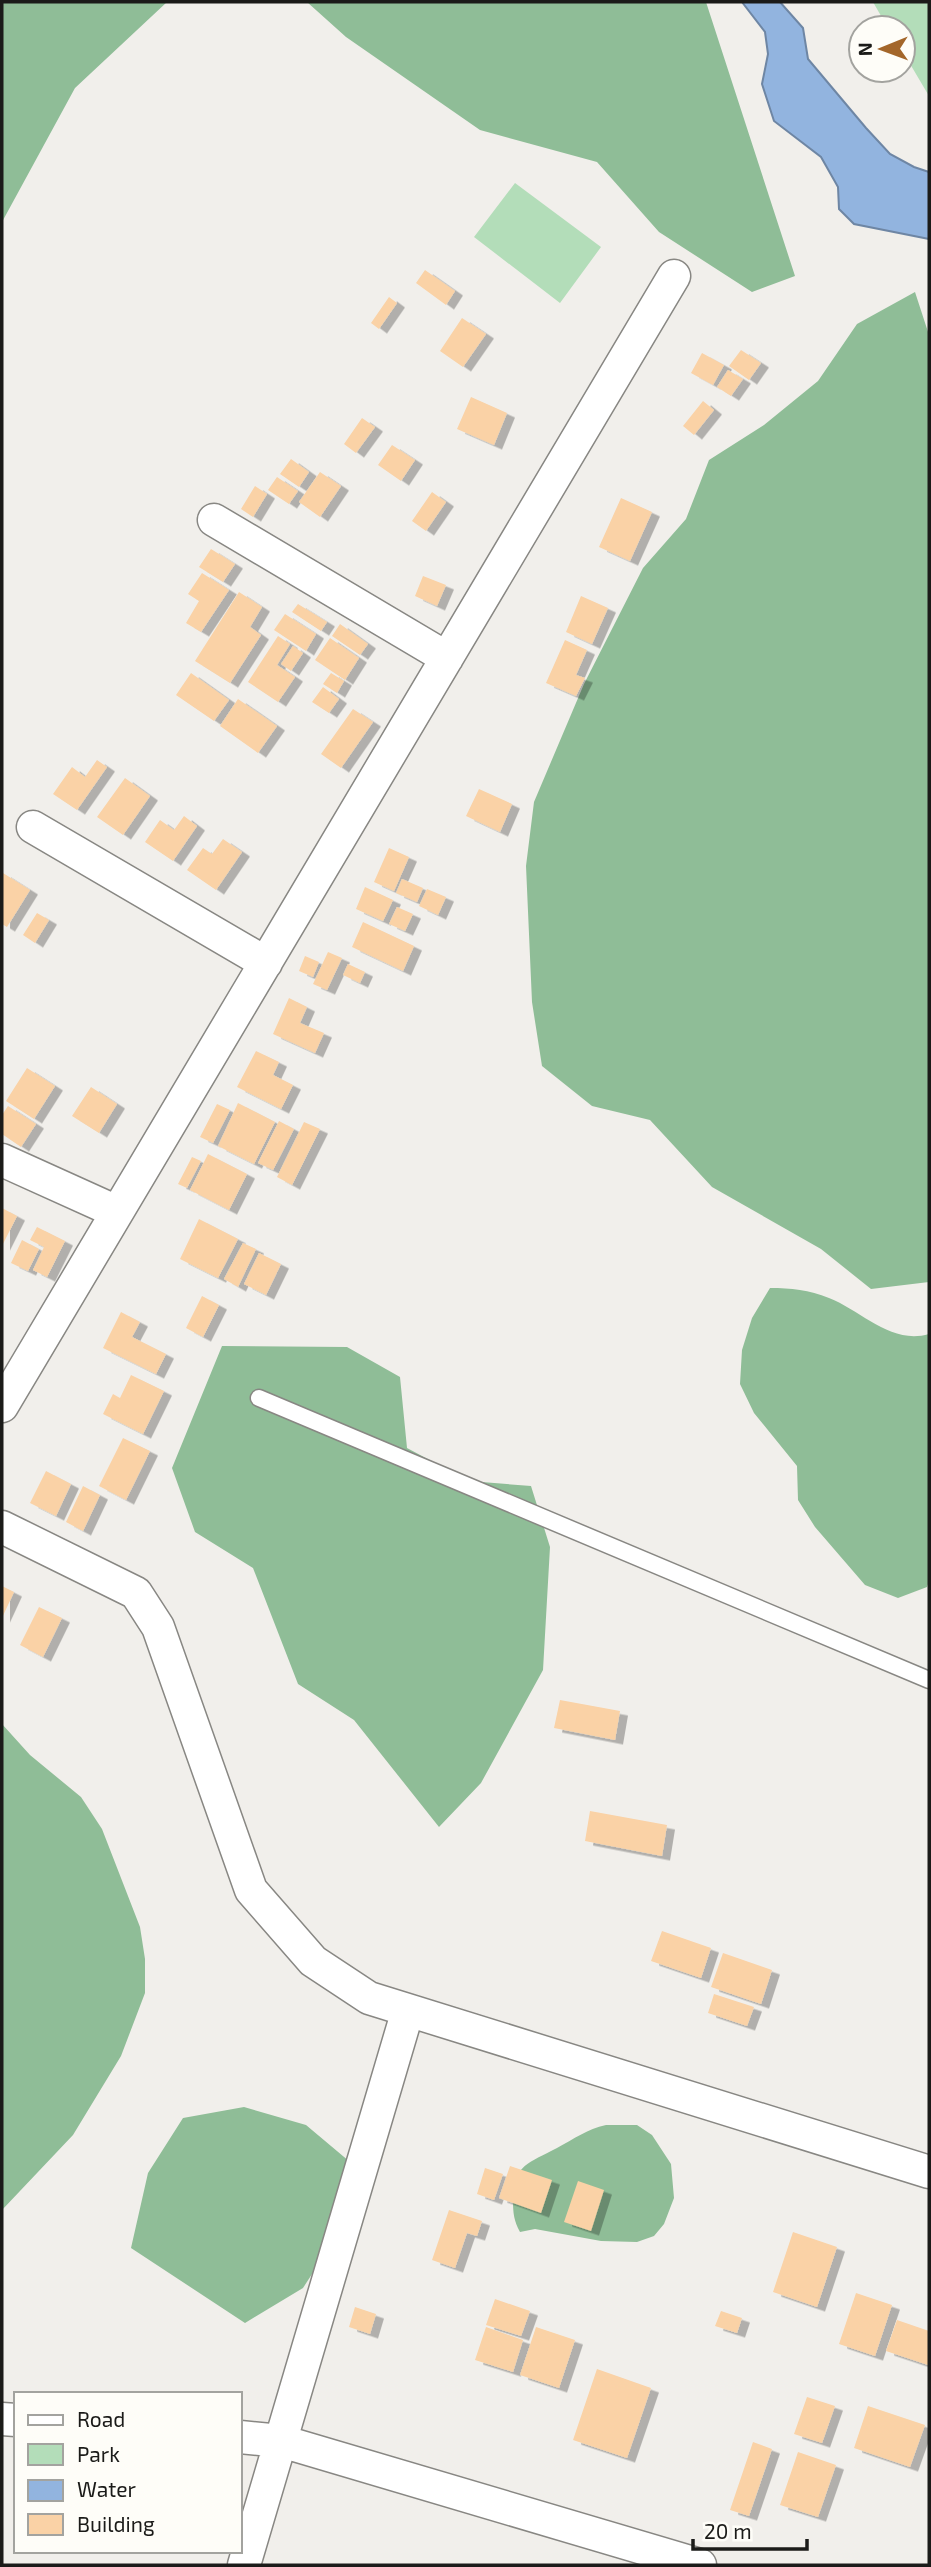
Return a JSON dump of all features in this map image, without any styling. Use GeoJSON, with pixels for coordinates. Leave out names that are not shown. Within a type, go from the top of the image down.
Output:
{"type":"FeatureCollection","features":[{"type":"Feature","properties":{"kind":"street"},"geometry":{"type":"LineString","coordinates":[[2,1406],[674,276]]}},
{"type":"Feature","properties":{"kind":"street"},"geometry":{"type":"LineString","coordinates":[[214,520],[447,658]]}},
{"type":"Feature","properties":{"kind":"street"},"geometry":{"type":"LineString","coordinates":[[33,827],[265,963]]}},
{"type":"Feature","properties":{"kind":"street"},"geometry":{"type":"LineString","coordinates":[[2,1160],[117,1212]]}},
{"type":"Feature","properties":{"kind":"street"},"geometry":{"type":"LineString","coordinates":[[2,1527],[136,1593],[158,1627],[251,1890],[313,1961],[369,1998],[929,2172]]}},
{"type":"Feature","properties":{"kind":"street"},"geometry":{"type":"LineString","coordinates":[[244,2565],[408,2010]]}},
{"type":"Feature","properties":{"kind":"street"},"geometry":{"type":"LineString","coordinates":[[242,2437],[281,2441],[700,2565]]}},
{"type":"Feature","properties":{"kind":"lane"},"geometry":{"type":"LineString","coordinates":[[259,1398],[929,1680]]}},
{"type":"Feature","properties":{"kind":"green space"},"geometry":{"type":"Polygon","coordinates":[[[2,2],[167,2],[75,88],[2,222],[2,2]]]}},
{"type":"Feature","properties":{"kind":"green space"},"geometry":{"type":"Polygon","coordinates":[[[307,2],[706,2],[795,276],[752,292],[659,232],[597,162],[480,130],[346,37],[307,2]]]}},
{"type":"Feature","properties":{"kind":"green space"},"geometry":{"type":"Polygon","coordinates":[[[873,2],[929,2],[929,96],[917,76],[917,14],[880,14],[873,2]]]}},
{"type":"Feature","properties":{"kind":"green space"},"geometry":{"type":"Polygon","coordinates":[[[515,183],[601,247],[560,303],[474,237],[515,183]]]}},
{"type":"Feature","properties":{"kind":"green space"},"geometry":{"type":"Polygon","coordinates":[[[915,292],[929,335],[929,1282],[871,1289],[821,1249],[712,1187],[650,1120],[592,1106],[542,1066],[532,1002],[526,866],[534,802],[584,684],[643,568],[686,519],[709,460],[764,425],[818,381],[857,324],[915,292]]]}},
{"type":"Feature","properties":{"kind":"green space"},"geometry":{"type":"Polygon","coordinates":[[[770,1288],[822,1295],[889,1331],[902,1335],[929,1334],[927,1587],[898,1598],[865,1585],[815,1527],[798,1500],[797,1466],[754,1413],[740,1384],[742,1350],[752,1318],[770,1288]]]}},
{"type":"Feature","properties":{"kind":"green space"},"geometry":{"type":"Polygon","coordinates":[[[222,1346],[347,1347],[400,1377],[407,1448],[469,1481],[531,1486],[550,1547],[543,1670],[481,1783],[439,1827],[354,1720],[298,1684],[253,1568],[195,1532],[172,1468],[222,1346]]]}},
{"type":"Feature","properties":{"kind":"green space"},"geometry":{"type":"Polygon","coordinates":[[[2,1724],[30,1755],[81,1797],[102,1829],[140,1927],[145,1959],[145,1993],[121,2056],[73,2135],[2,2210],[2,1724]]]}},
{"type":"Feature","properties":{"kind":"green space"},"geometry":{"type":"Polygon","coordinates":[[[244,2107],[306,2125],[356,2167],[341,2229],[303,2288],[245,2323],[131,2248],[148,2173],[183,2118],[244,2107]]]}},
{"type":"Feature","properties":{"kind":"green space"},"geometry":{"type":"Polygon","coordinates":[[[606,2125],[637,2125],[652,2135],[671,2164],[674,2198],[664,2224],[654,2236],[637,2242],[601,2241],[535,2229],[520,2232],[513,2205],[513,2189],[519,2172],[538,2158],[606,2125]]]}},
{"type":"Feature","properties":{"kind":"water"},"geometry":{"type":"Polygon","coordinates":[[[742,2],[780,2],[803,28],[808,59],[866,128],[890,154],[929,172],[929,239],[854,224],[839,209],[838,187],[821,157],[774,121],[762,84],[768,54],[765,32],[742,2]]]}},
{"type":"Feature","properties":{"kind":"building"},"geometry":{"type":"Polygon","coordinates":[[[425,270],[455,291],[446,305],[416,283],[425,270]]]}},
{"type":"Feature","properties":{"kind":"building"},"geometry":{"type":"Polygon","coordinates":[[[389,297],[397,303],[379,329],[371,323],[389,297]]]}},
{"type":"Feature","properties":{"kind":"building"},"geometry":{"type":"Polygon","coordinates":[[[462,318],[486,334],[463,367],[440,351],[462,318]]]}},
{"type":"Feature","properties":{"kind":"building"},"geometry":{"type":"Polygon","coordinates":[[[741,350],[761,363],[749,380],[729,366],[741,350]]]}},
{"type":"Feature","properties":{"kind":"building"},"geometry":{"type":"Polygon","coordinates":[[[702,353],[724,365],[713,385],[691,373],[702,353]]]}},
{"type":"Feature","properties":{"kind":"building"},"geometry":{"type":"Polygon","coordinates":[[[728,370],[743,379],[731,396],[717,387],[728,370]]]}},
{"type":"Feature","properties":{"kind":"building"},"geometry":{"type":"Polygon","coordinates":[[[471,397],[507,413],[494,445],[457,429],[471,397]]]}},
{"type":"Feature","properties":{"kind":"building"},"geometry":{"type":"Polygon","coordinates":[[[703,401],[714,410],[694,435],[683,426],[703,401]]]}},
{"type":"Feature","properties":{"kind":"building"},"geometry":{"type":"Polygon","coordinates":[[[362,418],[375,427],[356,453],[344,444],[362,418]]]}},
{"type":"Feature","properties":{"kind":"building"},"geometry":{"type":"Polygon","coordinates":[[[392,445],[415,460],[401,481],[378,465],[392,445]]]}},
{"type":"Feature","properties":{"kind":"building"},"geometry":{"type":"Polygon","coordinates":[[[291,459],[309,472],[299,487],[280,474],[291,459]]]}},
{"type":"Feature","properties":{"kind":"building"},"geometry":{"type":"Polygon","coordinates":[[[320,472],[341,486],[320,517],[299,502],[320,472]]]}},
{"type":"Feature","properties":{"kind":"building"},"geometry":{"type":"Polygon","coordinates":[[[277,477],[298,491],[289,504],[268,490],[277,477]]]}},
{"type":"Feature","properties":{"kind":"building"},"geometry":{"type":"Polygon","coordinates":[[[255,486],[267,494],[253,517],[241,509],[255,486]]]}},
{"type":"Feature","properties":{"kind":"building"},"geometry":{"type":"Polygon","coordinates":[[[432,492],[446,502],[426,531],[412,521],[432,492]]]}},
{"type":"Feature","properties":{"kind":"building"},"geometry":{"type":"Polygon","coordinates":[[[621,498],[652,512],[630,561],[599,547],[621,498]]]}},
{"type":"Feature","properties":{"kind":"building"},"geometry":{"type":"Polygon","coordinates":[[[211,549],[235,564],[223,582],[199,567],[211,549]]]}},
{"type":"Feature","properties":{"kind":"building"},"geometry":{"type":"Polygon","coordinates":[[[202,573],[229,590],[201,632],[186,623],[199,601],[188,594],[202,573]]]}},
{"type":"Feature","properties":{"kind":"building"},"geometry":{"type":"Polygon","coordinates":[[[423,576],[446,585],[437,606],[415,596],[423,576]]]}},
{"type":"Feature","properties":{"kind":"building"},"geometry":{"type":"Polygon","coordinates":[[[239,592],[262,607],[250,627],[261,635],[230,683],[195,661],[239,592]]]}},
{"type":"Feature","properties":{"kind":"building"},"geometry":{"type":"Polygon","coordinates":[[[581,596],[608,608],[592,644],[566,632],[581,596]]]}},
{"type":"Feature","properties":{"kind":"building"},"geometry":{"type":"Polygon","coordinates":[[[298,604],[327,622],[321,631],[292,612],[298,604]]]}},
{"type":"Feature","properties":{"kind":"building"},"geometry":{"type":"Polygon","coordinates":[[[285,614],[316,634],[306,651],[274,630],[285,614]]]}},
{"type":"Feature","properties":{"kind":"building"},"geometry":{"type":"Polygon","coordinates":[[[340,624],[368,644],[360,655],[332,636],[340,624]]]}},
{"type":"Feature","properties":{"kind":"building"},"geometry":{"type":"Polygon","coordinates":[[[278,636],[290,644],[277,665],[295,677],[278,702],[248,682],[278,636]]]}},
{"type":"Feature","properties":{"kind":"building"},"geometry":{"type":"Polygon","coordinates":[[[330,638],[359,658],[345,680],[315,660],[330,638]]]}},
{"type":"Feature","properties":{"kind":"building"},"geometry":{"type":"Polygon","coordinates":[[[565,640],[587,650],[576,675],[585,678],[576,696],[546,683],[565,640]]]}},
{"type":"Feature","properties":{"kind":"building"},"geometry":{"type":"Polygon","coordinates":[[[293,646],[303,653],[291,671],[281,664],[293,646]]]}},
{"type":"Feature","properties":{"kind":"building"},"geometry":{"type":"Polygon","coordinates":[[[191,673],[229,700],[214,721],[176,695],[191,673]]]}},
{"type":"Feature","properties":{"kind":"building"},"geometry":{"type":"Polygon","coordinates":[[[331,673],[344,681],[337,693],[323,684],[331,673]]]}},
{"type":"Feature","properties":{"kind":"building"},"geometry":{"type":"Polygon","coordinates":[[[323,687],[339,699],[329,713],[312,702],[323,687]]]}},
{"type":"Feature","properties":{"kind":"building"},"geometry":{"type":"Polygon","coordinates":[[[238,699],[277,726],[258,753],[220,726],[238,699]]]}},
{"type":"Feature","properties":{"kind":"building"},"geometry":{"type":"Polygon","coordinates":[[[353,709],[373,722],[341,768],[321,754],[353,709]]]}},
{"type":"Feature","properties":{"kind":"building"},"geometry":{"type":"Polygon","coordinates":[[[97,760],[107,767],[77,810],[53,794],[72,767],[85,777],[97,760]]]}},
{"type":"Feature","properties":{"kind":"building"},"geometry":{"type":"Polygon","coordinates":[[[125,778],[150,796],[123,835],[97,817],[125,778]]]}},
{"type":"Feature","properties":{"kind":"building"},"geometry":{"type":"Polygon","coordinates":[[[479,789],[512,804],[500,832],[466,816],[479,789]]]}},
{"type":"Feature","properties":{"kind":"building"},"geometry":{"type":"Polygon","coordinates":[[[184,816],[197,826],[173,861],[145,842],[160,820],[174,830],[184,816]]]}},
{"type":"Feature","properties":{"kind":"building"},"geometry":{"type":"Polygon","coordinates":[[[223,839],[242,852],[216,890],[187,870],[203,848],[212,854],[223,839]]]}},
{"type":"Feature","properties":{"kind":"building"},"geometry":{"type":"Polygon","coordinates":[[[389,848],[409,857],[394,891],[374,882],[389,848]]]}},
{"type":"Feature","properties":{"kind":"building"},"geometry":{"type":"Polygon","coordinates":[[[3,873],[30,890],[7,927],[2,924],[3,873]]]}},
{"type":"Feature","properties":{"kind":"building"},"geometry":{"type":"Polygon","coordinates":[[[402,879],[423,888],[417,902],[396,893],[402,879]]]}},
{"type":"Feature","properties":{"kind":"building"},"geometry":{"type":"Polygon","coordinates":[[[365,887],[393,900],[383,921],[356,909],[365,887]]]}},
{"type":"Feature","properties":{"kind":"building"},"geometry":{"type":"Polygon","coordinates":[[[427,889],[446,897],[438,915],[419,906],[427,889]]]}},
{"type":"Feature","properties":{"kind":"building"},"geometry":{"type":"Polygon","coordinates":[[[397,907],[413,914],[405,931],[389,924],[397,907]]]}},
{"type":"Feature","properties":{"kind":"building"},"geometry":{"type":"Polygon","coordinates":[[[37,913],[49,920],[35,943],[23,935],[37,913]]]}},
{"type":"Feature","properties":{"kind":"building"},"geometry":{"type":"Polygon","coordinates":[[[363,922],[414,946],[403,971],[352,947],[363,922]]]}},
{"type":"Feature","properties":{"kind":"building"},"geometry":{"type":"Polygon","coordinates":[[[328,952],[342,958],[327,990],[313,984],[328,952]]]}},
{"type":"Feature","properties":{"kind":"building"},"geometry":{"type":"Polygon","coordinates":[[[305,956],[319,962],[313,977],[299,971],[305,956]]]}},
{"type":"Feature","properties":{"kind":"building"},"geometry":{"type":"Polygon","coordinates":[[[348,964],[365,972],[360,983],[343,975],[348,964]]]}},
{"type":"Feature","properties":{"kind":"building"},"geometry":{"type":"Polygon","coordinates":[[[289,998],[307,1007],[300,1023],[324,1033],[315,1053],[273,1034],[289,998]]]}},
{"type":"Feature","properties":{"kind":"building"},"geometry":{"type":"Polygon","coordinates":[[[256,1051],[279,1062],[273,1075],[293,1085],[281,1109],[237,1087],[256,1051]]]}},
{"type":"Feature","properties":{"kind":"building"},"geometry":{"type":"Polygon","coordinates":[[[27,1068],[55,1086],[34,1119],[6,1101],[27,1068]]]}},
{"type":"Feature","properties":{"kind":"building"},"geometry":{"type":"Polygon","coordinates":[[[91,1087],[117,1104],[99,1133],[72,1116],[91,1087]]]}},
{"type":"Feature","properties":{"kind":"building"},"geometry":{"type":"Polygon","coordinates":[[[238,1103],[275,1122],[254,1164],[218,1146],[238,1103]]]}},
{"type":"Feature","properties":{"kind":"building"},"geometry":{"type":"Polygon","coordinates":[[[217,1104],[230,1110],[213,1143],[200,1137],[217,1104]]]}},
{"type":"Feature","properties":{"kind":"building"},"geometry":{"type":"Polygon","coordinates":[[[8,1106],[36,1124],[21,1147],[2,1134],[2,1115],[8,1106]]]}},
{"type":"Feature","properties":{"kind":"building"},"geometry":{"type":"Polygon","coordinates":[[[279,1121],[294,1129],[273,1170],[258,1163],[279,1121]]]}},
{"type":"Feature","properties":{"kind":"building"},"geometry":{"type":"Polygon","coordinates":[[[304,1122],[320,1129],[292,1185],[277,1177],[304,1122]]]}},
{"type":"Feature","properties":{"kind":"building"},"geometry":{"type":"Polygon","coordinates":[[[208,1154],[247,1174],[229,1210],[190,1190],[208,1154]]]}},
{"type":"Feature","properties":{"kind":"building"},"geometry":{"type":"Polygon","coordinates":[[[192,1157],[201,1161],[187,1188],[178,1184],[192,1157]]]}},
{"type":"Feature","properties":{"kind":"building"},"geometry":{"type":"Polygon","coordinates":[[[2,1208],[17,1216],[2,1246],[2,1208]]]}},
{"type":"Feature","properties":{"kind":"building"},"geometry":{"type":"Polygon","coordinates":[[[199,1219],[238,1239],[218,1278],[180,1259],[199,1219]]]}},
{"type":"Feature","properties":{"kind":"building"},"geometry":{"type":"Polygon","coordinates":[[[37,1227],[65,1241],[47,1277],[33,1270],[44,1247],[30,1240],[37,1227]]]}},
{"type":"Feature","properties":{"kind":"building"},"geometry":{"type":"Polygon","coordinates":[[[22,1240],[39,1249],[28,1271],[11,1263],[22,1240]]]}},
{"type":"Feature","properties":{"kind":"building"},"geometry":{"type":"Polygon","coordinates":[[[243,1243],[256,1249],[238,1287],[224,1279],[243,1243]]]}},
{"type":"Feature","properties":{"kind":"building"},"geometry":{"type":"Polygon","coordinates":[[[259,1253],[281,1264],[266,1295],[244,1284],[259,1253]]]}},
{"type":"Feature","properties":{"kind":"building"},"geometry":{"type":"Polygon","coordinates":[[[202,1296],[219,1305],[203,1337],[186,1328],[202,1296]]]}},
{"type":"Feature","properties":{"kind":"building"},"geometry":{"type":"Polygon","coordinates":[[[121,1312],[140,1322],[132,1337],[166,1354],[156,1374],[103,1348],[121,1312]]]}},
{"type":"Feature","properties":{"kind":"building"},"geometry":{"type":"Polygon","coordinates":[[[131,1375],[164,1391],[143,1434],[103,1414],[113,1394],[120,1398],[131,1375]]]}},
{"type":"Feature","properties":{"kind":"building"},"geometry":{"type":"Polygon","coordinates":[[[123,1438],[150,1451],[126,1500],[99,1486],[123,1438]]]}},
{"type":"Feature","properties":{"kind":"building"},"geometry":{"type":"Polygon","coordinates":[[[46,1471],[71,1484],[56,1516],[30,1503],[46,1471]]]}},
{"type":"Feature","properties":{"kind":"building"},"geometry":{"type":"Polygon","coordinates":[[[83,1486],[100,1495],[83,1531],[66,1522],[83,1486]]]}},
{"type":"Feature","properties":{"kind":"building"},"geometry":{"type":"Polygon","coordinates":[[[2,1586],[14,1592],[2,1618],[2,1586]]]}},
{"type":"Feature","properties":{"kind":"building"},"geometry":{"type":"Polygon","coordinates":[[[39,1607],[62,1618],[43,1657],[20,1645],[39,1607]]]}},
{"type":"Feature","properties":{"kind":"building"},"geometry":{"type":"Polygon","coordinates":[[[560,1700],[620,1711],[615,1740],[554,1728],[560,1700]]]}},
{"type":"Feature","properties":{"kind":"building"},"geometry":{"type":"Polygon","coordinates":[[[590,1811],[667,1825],[662,1856],[585,1841],[590,1811]]]}},
{"type":"Feature","properties":{"kind":"building"},"geometry":{"type":"Polygon","coordinates":[[[662,1931],[711,1948],[701,1978],[651,1961],[662,1931]]]}},
{"type":"Feature","properties":{"kind":"building"},"geometry":{"type":"Polygon","coordinates":[[[723,1953],[772,1970],[761,2004],[711,1987],[723,1953]]]}},
{"type":"Feature","properties":{"kind":"building"},"geometry":{"type":"Polygon","coordinates":[[[714,1994],[754,2007],[747,2026],[708,2013],[714,1994]]]}},
{"type":"Feature","properties":{"kind":"building"},"geometry":{"type":"Polygon","coordinates":[[[510,2166],[552,2180],[541,2213],[499,2198],[510,2166]]]}},
{"type":"Feature","properties":{"kind":"building"},"geometry":{"type":"Polygon","coordinates":[[[485,2168],[503,2174],[494,2200],[477,2194],[485,2168]]]}},
{"type":"Feature","properties":{"kind":"building"},"geometry":{"type":"Polygon","coordinates":[[[578,2181],[604,2190],[591,2231],[564,2222],[578,2181]]]}},
{"type":"Feature","properties":{"kind":"building"},"geometry":{"type":"Polygon","coordinates":[[[449,2210],[482,2221],[477,2236],[467,2233],[455,2268],[432,2260],[449,2210]]]}},
{"type":"Feature","properties":{"kind":"building"},"geometry":{"type":"Polygon","coordinates":[[[793,2232],[837,2247],[817,2307],[773,2292],[793,2232]]]}},
{"type":"Feature","properties":{"kind":"building"},"geometry":{"type":"Polygon","coordinates":[[[856,2293],[892,2305],[875,2356],[839,2344],[856,2293]]]}},
{"type":"Feature","properties":{"kind":"building"},"geometry":{"type":"Polygon","coordinates":[[[495,2299],[530,2311],[521,2336],[486,2325],[495,2299]]]}},
{"type":"Feature","properties":{"kind":"building"},"geometry":{"type":"Polygon","coordinates":[[[355,2307],[376,2314],[370,2334],[349,2327],[355,2307]]]}},
{"type":"Feature","properties":{"kind":"building"},"geometry":{"type":"Polygon","coordinates":[[[721,2311],[742,2318],[737,2333],[715,2326],[721,2311]]]}},
{"type":"Feature","properties":{"kind":"building"},"geometry":{"type":"Polygon","coordinates":[[[897,2320],[929,2331],[928,2365],[886,2351],[897,2320]]]}},
{"type":"Feature","properties":{"kind":"building"},"geometry":{"type":"Polygon","coordinates":[[[486,2327],[523,2340],[513,2372],[475,2360],[486,2327]]]}},
{"type":"Feature","properties":{"kind":"building"},"geometry":{"type":"Polygon","coordinates":[[[536,2327],[575,2340],[559,2388],[520,2375],[536,2327]]]}},
{"type":"Feature","properties":{"kind":"building"},"geometry":{"type":"Polygon","coordinates":[[[597,2369],[651,2388],[627,2458],[573,2440],[597,2369]]]}},
{"type":"Feature","properties":{"kind":"building"},"geometry":{"type":"Polygon","coordinates":[[[807,2397],[835,2406],[822,2443],[794,2434],[807,2397]]]}},
{"type":"Feature","properties":{"kind":"building"},"geometry":{"type":"Polygon","coordinates":[[[868,2406],[925,2425],[910,2467],[854,2448],[868,2406]]]}},
{"type":"Feature","properties":{"kind":"building"},"geometry":{"type":"Polygon","coordinates":[[[753,2442],[772,2449],[749,2516],[730,2510],[753,2442]]]}},
{"type":"Feature","properties":{"kind":"building"},"geometry":{"type":"Polygon","coordinates":[[[798,2452],[836,2465],[818,2517],[780,2505],[798,2452]]]}}]}
